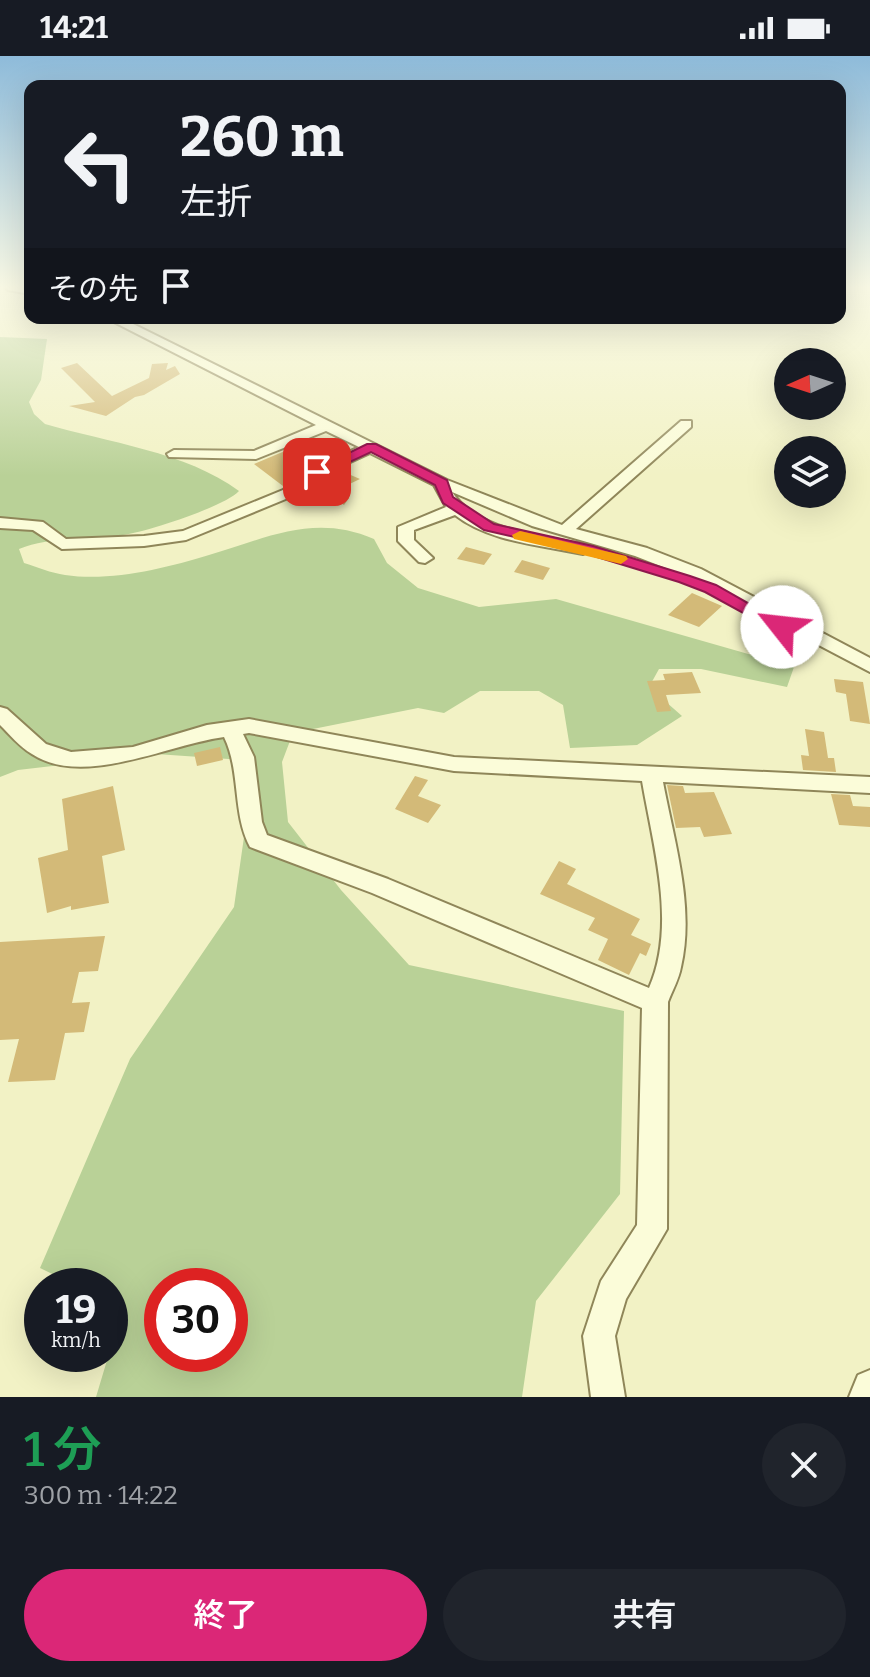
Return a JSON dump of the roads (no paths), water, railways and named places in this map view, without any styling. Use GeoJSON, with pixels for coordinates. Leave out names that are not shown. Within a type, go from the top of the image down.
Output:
{"type":"FeatureCollection","features":[{"type":"Feature","properties":{"kind":"street"},"geometry":{"type":"LineString","coordinates":[[178,351],[442,483],[514,513],[695,573],[870,666]]}},
{"type":"Feature","properties":{"kind":"street"},"geometry":{"type":"LineString","coordinates":[[565,530],[686,424]]}},
{"type":"Feature","properties":{"kind":"street"},"geometry":{"type":"LineString","coordinates":[[174,454],[256,455],[328,425]]}},
{"type":"Feature","properties":{"kind":"street"},"geometry":{"type":"LineString","coordinates":[[0,523],[37,525],[62,544],[177,538],[288,493],[317,472],[371,447]]}},
{"type":"Feature","properties":{"kind":"street"},"geometry":{"type":"LineString","coordinates":[[442,483],[443,494],[483,524],[501,531],[588,550],[710,588],[870,676]]}},
{"type":"Feature","properties":{"kind":"street"},"geometry":{"type":"LineString","coordinates":[[425,558],[406,541],[406,527],[459,508]]}},
{"type":"Feature","properties":{"kind":"street"},"geometry":{"type":"LineString","coordinates":[[0,714],[39,749],[56,757],[71,759],[133,754],[230,728],[249,726],[454,764],[870,785]]}},
{"type":"Feature","properties":{"kind":"street"},"geometry":{"type":"LineString","coordinates":[[230,728],[244,757],[251,822],[258,841],[380,886],[655,1002]]}},
{"type":"Feature","properties":{"kind":"street"},"geometry":{"type":"LineString","coordinates":[[608,1397],[599,1336],[612,1292],[652,1229],[655,1002],[669,967],[673,936],[671,901],[651,774]]}},
{"type":"Feature","properties":{"kind":"street"},"geometry":{"type":"LineString","coordinates":[[866,1397],[870,1387]]}}]}
